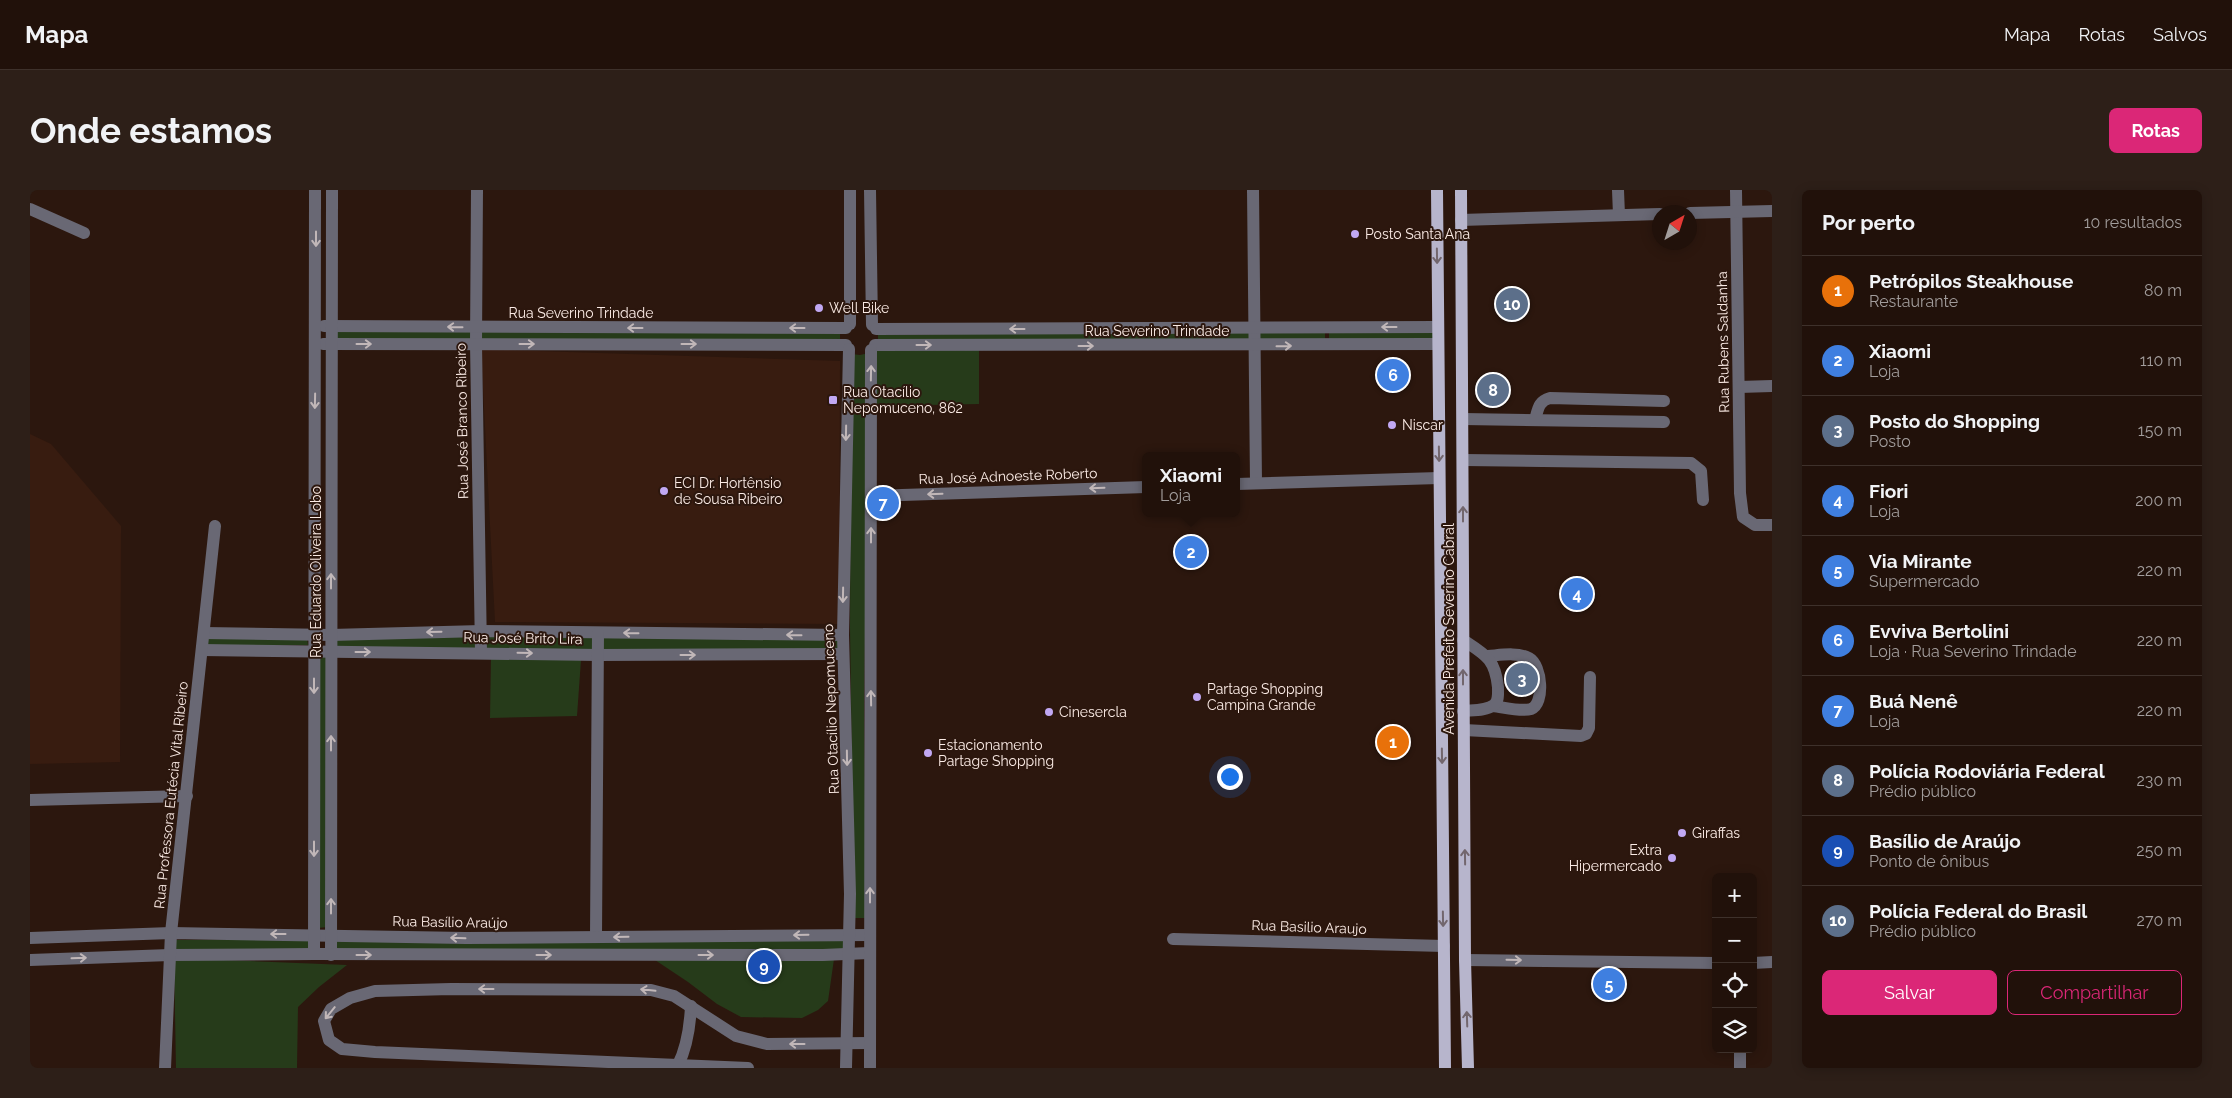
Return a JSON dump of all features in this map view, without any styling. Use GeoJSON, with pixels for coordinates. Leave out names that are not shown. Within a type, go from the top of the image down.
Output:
{"type":"FeatureCollection","features":[{"type":"Feature","properties":{"kind":"main road","name":"Avenida Prefeito Severino Cabral"},"geometry":{"type":"LineString","coordinates":[[1437,190],[1445,1068]]}},
{"type":"Feature","properties":{"kind":"main road","name":"Avenida Prefeito Severino Cabral"},"geometry":{"type":"LineString","coordinates":[[1461,190],[1464,460],[1463,711],[1468,1068]]}},
{"type":"Feature","properties":{"kind":"street","name":"Rua Eduardo Oliveira Lobo"},"geometry":{"type":"LineString","coordinates":[[314,954],[316,190]]}},
{"type":"Feature","properties":{"kind":"street","name":"Rua Eduardo Oliveira Lobo"},"geometry":{"type":"LineString","coordinates":[[331,954],[332,190]]}},
{"type":"Feature","properties":{"kind":"street","name":"Rua José Branco Ribeiro"},"geometry":{"type":"LineString","coordinates":[[477,190],[476,344],[481,652]]}},
{"type":"Feature","properties":{"kind":"street"},"geometry":{"type":"LineString","coordinates":[[848,347],[844,334],[848,326],[850,190]]}},
{"type":"Feature","properties":{"kind":"street"},"geometry":{"type":"LineString","coordinates":[[870,190],[874,327],[877,340],[873,347],[871,496],[870,1068]]}},
{"type":"Feature","properties":{"kind":"street"},"geometry":{"type":"LineString","coordinates":[[1253,190],[1256,483]]}},
{"type":"Feature","properties":{"kind":"street"},"geometry":{"type":"LineString","coordinates":[[1618,190],[1619,215]]}},
{"type":"Feature","properties":{"kind":"street","name":"Rua Rubens Saldanha"},"geometry":{"type":"LineString","coordinates":[[1736,190],[1740,493],[1743,517],[1755,525],[1772,525]]}},
{"type":"Feature","properties":{"kind":"street"},"geometry":{"type":"LineString","coordinates":[[30,209],[84,233]]}},
{"type":"Feature","properties":{"kind":"street"},"geometry":{"type":"LineString","coordinates":[[1697,213],[1772,211]]}},
{"type":"Feature","properties":{"kind":"street"},"geometry":{"type":"LineString","coordinates":[[1461,220],[1652,214]]}},
{"type":"Feature","properties":{"kind":"street"},"geometry":{"type":"LineString","coordinates":[[848,326],[859,320],[874,327]]}},
{"type":"Feature","properties":{"kind":"street","name":"Rua Severino Trindade"},"geometry":{"type":"LineString","coordinates":[[316,325],[476,327],[848,326]]}},
{"type":"Feature","properties":{"kind":"street","name":"Rua Severino Trindade"},"geometry":{"type":"LineString","coordinates":[[874,327],[1438,327]]}},
{"type":"Feature","properties":{"kind":"street"},"geometry":{"type":"LineString","coordinates":[[1327,328],[1328,345]]}},
{"type":"Feature","properties":{"kind":"street"},"geometry":{"type":"LineString","coordinates":[[316,343],[848,347],[858,353],[873,347]]}},
{"type":"Feature","properties":{"kind":"street","name":"Rua Severino Trindade"},"geometry":{"type":"LineString","coordinates":[[873,347],[1438,344]]}},
{"type":"Feature","properties":{"kind":"street","name":"Rua Otacílio Nepomuceno"},"geometry":{"type":"LineString","coordinates":[[846,1068],[850,894],[843,635],[848,347]]}},
{"type":"Feature","properties":{"kind":"street"},"geometry":{"type":"LineString","coordinates":[[1739,387],[1772,386]]}},
{"type":"Feature","properties":{"kind":"street"},"geometry":{"type":"LineString","coordinates":[[1535,420],[1540,404],[1543,400],[1550,398],[1664,401]]}},
{"type":"Feature","properties":{"kind":"street"},"geometry":{"type":"LineString","coordinates":[[1463,419],[1664,422]]}},
{"type":"Feature","properties":{"kind":"street"},"geometry":{"type":"LineString","coordinates":[[1464,460],[1691,462],[1701,471],[1703,500]]}},
{"type":"Feature","properties":{"kind":"street"},"geometry":{"type":"LineString","coordinates":[[1240,484],[1439,478]]}},
{"type":"Feature","properties":{"kind":"street","name":"Rua José Adnoeste Roberto"},"geometry":{"type":"LineString","coordinates":[[871,496],[1142,487]]}},
{"type":"Feature","properties":{"kind":"street","name":"Rua Professora Eutécia Vital Ribeiro"},"geometry":{"type":"LineString","coordinates":[[165,1068],[171,933],[215,526]]}},
{"type":"Feature","properties":{"kind":"street","name":"Rua José Brito Lira"},"geometry":{"type":"LineString","coordinates":[[204,634],[331,635],[482,631],[843,635]]}},
{"type":"Feature","properties":{"kind":"street"},"geometry":{"type":"LineString","coordinates":[[596,937],[598,633]]}},
{"type":"Feature","properties":{"kind":"street"},"geometry":{"type":"LineString","coordinates":[[1464,640],[1488,656],[1495,668],[1497,702],[1492,706]]}},
{"type":"Feature","properties":{"kind":"street","name":"Rua José Brito Lira"},"geometry":{"type":"LineString","coordinates":[[202,650],[481,652],[598,655],[843,654]]}},
{"type":"Feature","properties":{"kind":"street"},"geometry":{"type":"LineString","coordinates":[[1463,711],[1492,706],[1529,709],[1536,706],[1539,699],[1540,671],[1532,660],[1521,655],[1488,656]]}},
{"type":"Feature","properties":{"kind":"street"},"geometry":{"type":"LineString","coordinates":[[1464,730],[1581,736],[1586,734],[1589,728],[1590,678]]}},
{"type":"Feature","properties":{"kind":"street"},"geometry":{"type":"LineString","coordinates":[[30,800],[187,796]]}},
{"type":"Feature","properties":{"kind":"street","name":"Rua Basílio Araújo"},"geometry":{"type":"LineString","coordinates":[[30,938],[171,933],[332,934],[466,938],[870,935]]}},
{"type":"Feature","properties":{"kind":"street","name":"Rua Basilio Araujo"},"geometry":{"type":"LineString","coordinates":[[1173,939],[1444,946]]}},
{"type":"Feature","properties":{"kind":"street"},"geometry":{"type":"LineString","coordinates":[[30,960],[314,954],[869,953]]}},
{"type":"Feature","properties":{"kind":"street"},"geometry":{"type":"LineString","coordinates":[[1465,960],[1712,963]]}},
{"type":"Feature","properties":{"kind":"street"},"geometry":{"type":"LineString","coordinates":[[1757,963],[1772,962]]}},
{"type":"Feature","properties":{"kind":"street"},"geometry":{"type":"LineString","coordinates":[[748,1068],[384,1052],[342,1048],[329,1040],[324,1021],[331,1009],[350,998],[375,992],[451,989],[652,990],[674,996],[736,1036],[767,1044],[870,1043]]}},
{"type":"Feature","properties":{"kind":"street"},"geometry":{"type":"LineString","coordinates":[[678,1065],[683,1054],[687,1036],[691,1006]]}},
{"type":"Feature","properties":{"kind":"street"},"geometry":{"type":"LineString","coordinates":[[1740,1053],[1740,1068]]}},
{"type":"Feature","properties":{"kind":"shaded area","name":"ECI Dr. Hortênsio de Sousa Ribeiro"},"geometry":{"type":"Polygon","coordinates":[[[481,349],[840,361],[839,624],[495,622],[481,349]]]}},
{"type":"Feature","properties":{"kind":"shaded area"},"geometry":{"type":"Polygon","coordinates":[[[30,434],[51,444],[121,526],[120,762],[30,764],[30,434]]]}},
{"type":"Feature","properties":{"kind":"green space"},"geometry":{"type":"Polygon","coordinates":[[[334,327],[471,332],[471,342],[334,342],[334,327]]]}},
{"type":"Feature","properties":{"kind":"green space"},"geometry":{"type":"Polygon","coordinates":[[[1252,330],[1252,343],[878,339],[878,335],[1252,330]]]}},
{"type":"Feature","properties":{"kind":"green space"},"geometry":{"type":"Polygon","coordinates":[[[1256,330],[1325,330],[1325,343],[1257,343],[1256,330]]]}},
{"type":"Feature","properties":{"kind":"green space"},"geometry":{"type":"Polygon","coordinates":[[[1329,330],[1434,330],[1435,342],[1329,343],[1329,330]]]}},
{"type":"Feature","properties":{"kind":"green space"},"geometry":{"type":"Polygon","coordinates":[[[481,331],[840,332],[840,340],[482,340],[481,331]]]}},
{"type":"Feature","properties":{"kind":"green space"},"geometry":{"type":"Polygon","coordinates":[[[876,347],[979,349],[979,404],[875,406],[876,347]]]}},
{"type":"Feature","properties":{"kind":"green space"},"geometry":{"type":"Polygon","coordinates":[[[869,353],[864,704],[866,918],[854,918],[850,628],[851,354],[869,353]]]}},
{"type":"Feature","properties":{"kind":"green space"},"geometry":{"type":"Polygon","coordinates":[[[485,631],[594,636],[595,652],[484,648],[485,631]]]}},
{"type":"Feature","properties":{"kind":"green space"},"geometry":{"type":"Polygon","coordinates":[[[477,635],[478,649],[336,650],[336,637],[477,635]]]}},
{"type":"Feature","properties":{"kind":"green space"},"geometry":{"type":"Polygon","coordinates":[[[208,636],[307,638],[308,645],[208,645],[208,636]]]}},
{"type":"Feature","properties":{"kind":"green space"},"geometry":{"type":"Polygon","coordinates":[[[603,636],[842,639],[842,652],[603,652],[603,636]]]}},
{"type":"Feature","properties":{"kind":"green space"},"geometry":{"type":"Polygon","coordinates":[[[329,654],[328,927],[317,928],[317,655],[329,654]]]}},
{"type":"Feature","properties":{"kind":"green space"},"geometry":{"type":"Polygon","coordinates":[[[491,656],[581,660],[577,716],[490,718],[491,656]]]}},
{"type":"Feature","properties":{"kind":"green space"},"geometry":{"type":"Polygon","coordinates":[[[334,938],[844,939],[845,951],[333,951],[334,938]]]}},
{"type":"Feature","properties":{"kind":"green space"},"geometry":{"type":"Polygon","coordinates":[[[312,939],[311,950],[175,949],[174,940],[312,939]]]}},
{"type":"Feature","properties":{"kind":"green space"},"geometry":{"type":"Polygon","coordinates":[[[174,958],[347,965],[319,987],[298,1007],[297,1068],[176,1068],[174,958]]]}},
{"type":"Feature","properties":{"kind":"green space"},"geometry":{"type":"Polygon","coordinates":[[[652,958],[834,959],[828,1001],[818,1010],[802,1018],[741,1017],[717,1004],[652,958]]]}},
{"type":"Feature","properties":{"kind":"place","name":"Posto Santa Ana"},"geometry":{"type":"Point","coordinates":[1355,234]}},
{"type":"Feature","properties":{"kind":"place","name":"Polícia Federal do Brasil"},"geometry":{"type":"Point","coordinates":[1512,304]}},
{"type":"Feature","properties":{"kind":"place","name":"Well Bike"},"geometry":{"type":"Point","coordinates":[819,308]}},
{"type":"Feature","properties":{"kind":"place","name":"Evviva Bertolini"},"geometry":{"type":"Point","coordinates":[1393,375]}},
{"type":"Feature","properties":{"kind":"place","name":"Polícia Rodoviária Federal"},"geometry":{"type":"Point","coordinates":[1493,390]}},
{"type":"Feature","properties":{"kind":"place","name":"Rua Otacílio Nepomuceno, 862"},"geometry":{"type":"Point","coordinates":[833,400]}},
{"type":"Feature","properties":{"kind":"place","name":"Niscar"},"geometry":{"type":"Point","coordinates":[1392,425]}},
{"type":"Feature","properties":{"kind":"place","name":"ECI Dr. Hortênsio de Sousa Ribeiro"},"geometry":{"type":"Point","coordinates":[664,491]}},
{"type":"Feature","properties":{"kind":"place","name":"Buá Nenê"},"geometry":{"type":"Point","coordinates":[883,503]}},
{"type":"Feature","properties":{"kind":"place","name":"Xiaomi"},"geometry":{"type":"Point","coordinates":[1191,552]}},
{"type":"Feature","properties":{"kind":"place","name":"Fiori"},"geometry":{"type":"Point","coordinates":[1577,594]}},
{"type":"Feature","properties":{"kind":"place","name":"Posto do Shopping"},"geometry":{"type":"Point","coordinates":[1522,679]}},
{"type":"Feature","properties":{"kind":"place","name":"Partage Shopping Campina Grande"},"geometry":{"type":"Point","coordinates":[1197,697]}},
{"type":"Feature","properties":{"kind":"place","name":"Cinesercla"},"geometry":{"type":"Point","coordinates":[1049,712]}},
{"type":"Feature","properties":{"kind":"place","name":"Petrópilos Steakhouse"},"geometry":{"type":"Point","coordinates":[1393,742]}},
{"type":"Feature","properties":{"kind":"place","name":"Estacionamento Partage Shopping"},"geometry":{"type":"Point","coordinates":[928,753]}},
{"type":"Feature","properties":{"kind":"place","name":"Giraffas"},"geometry":{"type":"Point","coordinates":[1682,833]}},
{"type":"Feature","properties":{"kind":"place","name":"Extra Hipermercado"},"geometry":{"type":"Point","coordinates":[1672,858]}},
{"type":"Feature","properties":{"kind":"place","name":"Basílio de Araújo"},"geometry":{"type":"Point","coordinates":[764,966]}},
{"type":"Feature","properties":{"kind":"place","name":"Via Mirante"},"geometry":{"type":"Point","coordinates":[1609,984]}}]}
